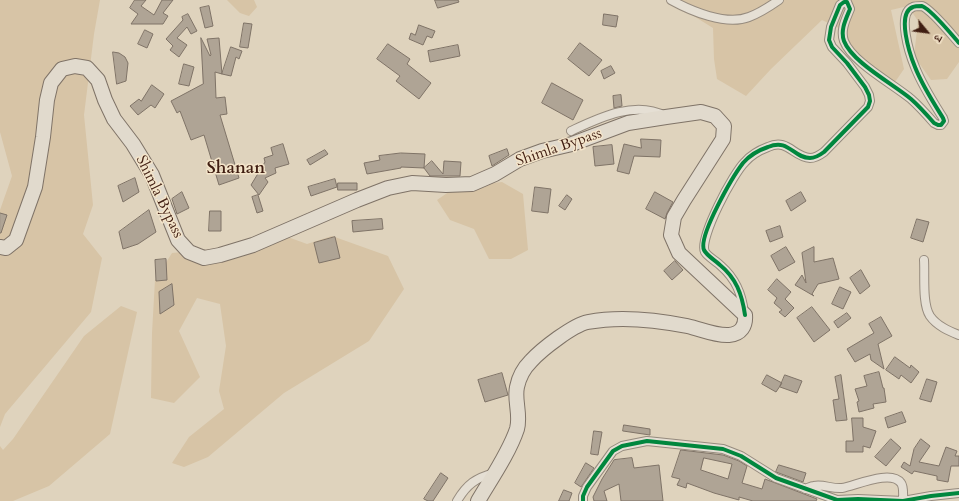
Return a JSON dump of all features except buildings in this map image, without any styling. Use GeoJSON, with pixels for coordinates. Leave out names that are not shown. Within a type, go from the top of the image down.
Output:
{"type":"FeatureCollection","features":[{"type":"Feature","properties":{"kind":"highway","name":"Shimla Bypass"},"geometry":{"type":"LineString","coordinates":[[0,247],[6,248],[16,240],[35,187],[47,100],[51,83],[62,69],[75,66],[87,68],[98,80],[105,100],[114,118],[133,144],[152,175],[178,240],[189,252],[204,258],[220,255],[253,245],[388,188],[412,183],[446,185],[472,184],[495,174],[520,159],[542,151],[572,144],[628,124],[666,116],[701,112],[715,116],[724,126],[723,139],[674,217],[672,235],[679,253],[745,314]]}},
{"type":"Feature","properties":{"kind":"highway"},"geometry":{"type":"LineString","coordinates":[[478,501],[507,450],[517,428],[518,412],[516,389],[521,375],[531,361],[565,333],[587,322],[633,320],[663,321],[715,334],[730,335],[741,330],[746,323],[745,314]]}},
{"type":"Feature","properties":{"kind":"street"},"geometry":{"type":"LineString","coordinates":[[671,0],[687,9],[710,16],[730,19],[747,18],[766,9],[778,0]]}},
{"type":"Feature","properties":{"kind":"street"},"geometry":{"type":"LineString","coordinates":[[745,314],[738,287],[730,274],[705,252],[703,246],[704,238],[709,223],[737,173],[744,162],[754,154],[766,147],[780,144],[787,146],[802,156],[810,158],[816,157],[824,152],[868,107],[870,95],[847,63],[832,47],[829,40],[831,27],[840,5],[844,1],[847,2],[850,9],[843,28],[843,40],[849,51],[860,62],[913,100],[934,123],[938,125],[941,125],[944,118],[920,80],[914,66],[904,24],[905,14],[911,7],[920,6],[928,10],[959,43]]}},
{"type":"Feature","properties":{"kind":"street"},"geometry":{"type":"LineString","coordinates":[[571,131],[606,116],[622,112],[650,110],[666,116]]}},
{"type":"Feature","properties":{"kind":"street"},"geometry":{"type":"LineString","coordinates":[[924,260],[926,303],[930,316],[938,325],[959,335]]}},
{"type":"Feature","properties":{"kind":"street"},"geometry":{"type":"LineString","coordinates":[[583,501],[583,496],[587,487],[613,451],[622,446],[647,441],[723,450],[741,456],[776,478],[837,500],[858,499],[903,501],[959,493]]}},
{"type":"Feature","properties":{"kind":"street"},"geometry":{"type":"LineString","coordinates":[[457,501],[464,490],[473,481],[494,473]]}},
{"type":"Feature","properties":{"kind":"street"},"geometry":{"type":"LineString","coordinates":[[806,489],[815,485],[841,488],[879,478],[891,477],[898,479],[902,484],[903,501]]}},
{"type":"Feature","properties":{"kind":"shaded area"},"geometry":{"type":"Polygon","coordinates":[[[0,0],[100,0],[94,34],[84,115],[93,205],[83,234],[102,258],[91,312],[5,414],[0,427],[0,210],[12,176],[0,132],[0,0]]]}},
{"type":"Feature","properties":{"kind":"shaded area"},"geometry":{"type":"Polygon","coordinates":[[[227,0],[254,0],[257,7],[249,16],[240,13],[227,0]]]}},
{"type":"Feature","properties":{"kind":"shaded area"},"geometry":{"type":"Polygon","coordinates":[[[668,0],[959,0],[959,62],[947,79],[931,80],[914,56],[918,21],[908,6],[891,10],[904,69],[895,82],[877,71],[845,40],[841,29],[822,20],[771,69],[746,96],[717,79],[714,59],[713,28],[668,0]]]}},
{"type":"Feature","properties":{"kind":"shaded area"},"geometry":{"type":"Polygon","coordinates":[[[502,182],[523,194],[528,250],[511,259],[489,259],[474,229],[450,220],[437,200],[456,187],[502,182]]]}},
{"type":"Feature","properties":{"kind":"shaded area"},"geometry":{"type":"Polygon","coordinates":[[[285,236],[307,244],[332,236],[388,256],[404,289],[369,341],[284,393],[208,457],[184,467],[172,463],[189,437],[224,409],[219,391],[226,346],[220,304],[197,298],[179,331],[200,377],[174,403],[151,398],[152,333],[155,280],[172,253],[244,246],[285,236]]]}},
{"type":"Feature","properties":{"kind":"shaded area"},"geometry":{"type":"Polygon","coordinates":[[[121,306],[137,312],[110,434],[49,486],[13,501],[0,501],[0,446],[3,450],[13,439],[84,336],[121,306]]]}},
{"type":"Feature","properties":{"kind":"cycle path"},"geometry":{"type":"LineString","coordinates":[[745,315],[740,293],[734,281],[726,270],[704,250],[706,232],[718,206],[738,170],[748,158],[761,150],[775,145],[786,147],[804,157],[816,157],[824,152],[868,107],[870,101],[865,87],[847,63],[832,47],[829,40],[831,27],[840,5],[847,2],[850,9],[844,25],[843,33],[844,41],[848,49],[864,65],[911,99],[934,123],[938,125],[941,125],[944,121],[943,118],[921,80],[908,44],[905,25],[905,17],[908,11],[916,6],[926,8],[959,43]]}},
{"type":"Feature","properties":{"kind":"cycle path"},"geometry":{"type":"LineString","coordinates":[[583,501],[583,496],[587,487],[613,451],[622,446],[647,441],[723,449],[741,456],[776,478],[837,500],[858,499],[903,501],[959,493]]}},
{"type":"Feature","properties":{"kind":"district","name":"Shanan"},"geometry":{"type":"Point","coordinates":[236,169]}}]}
